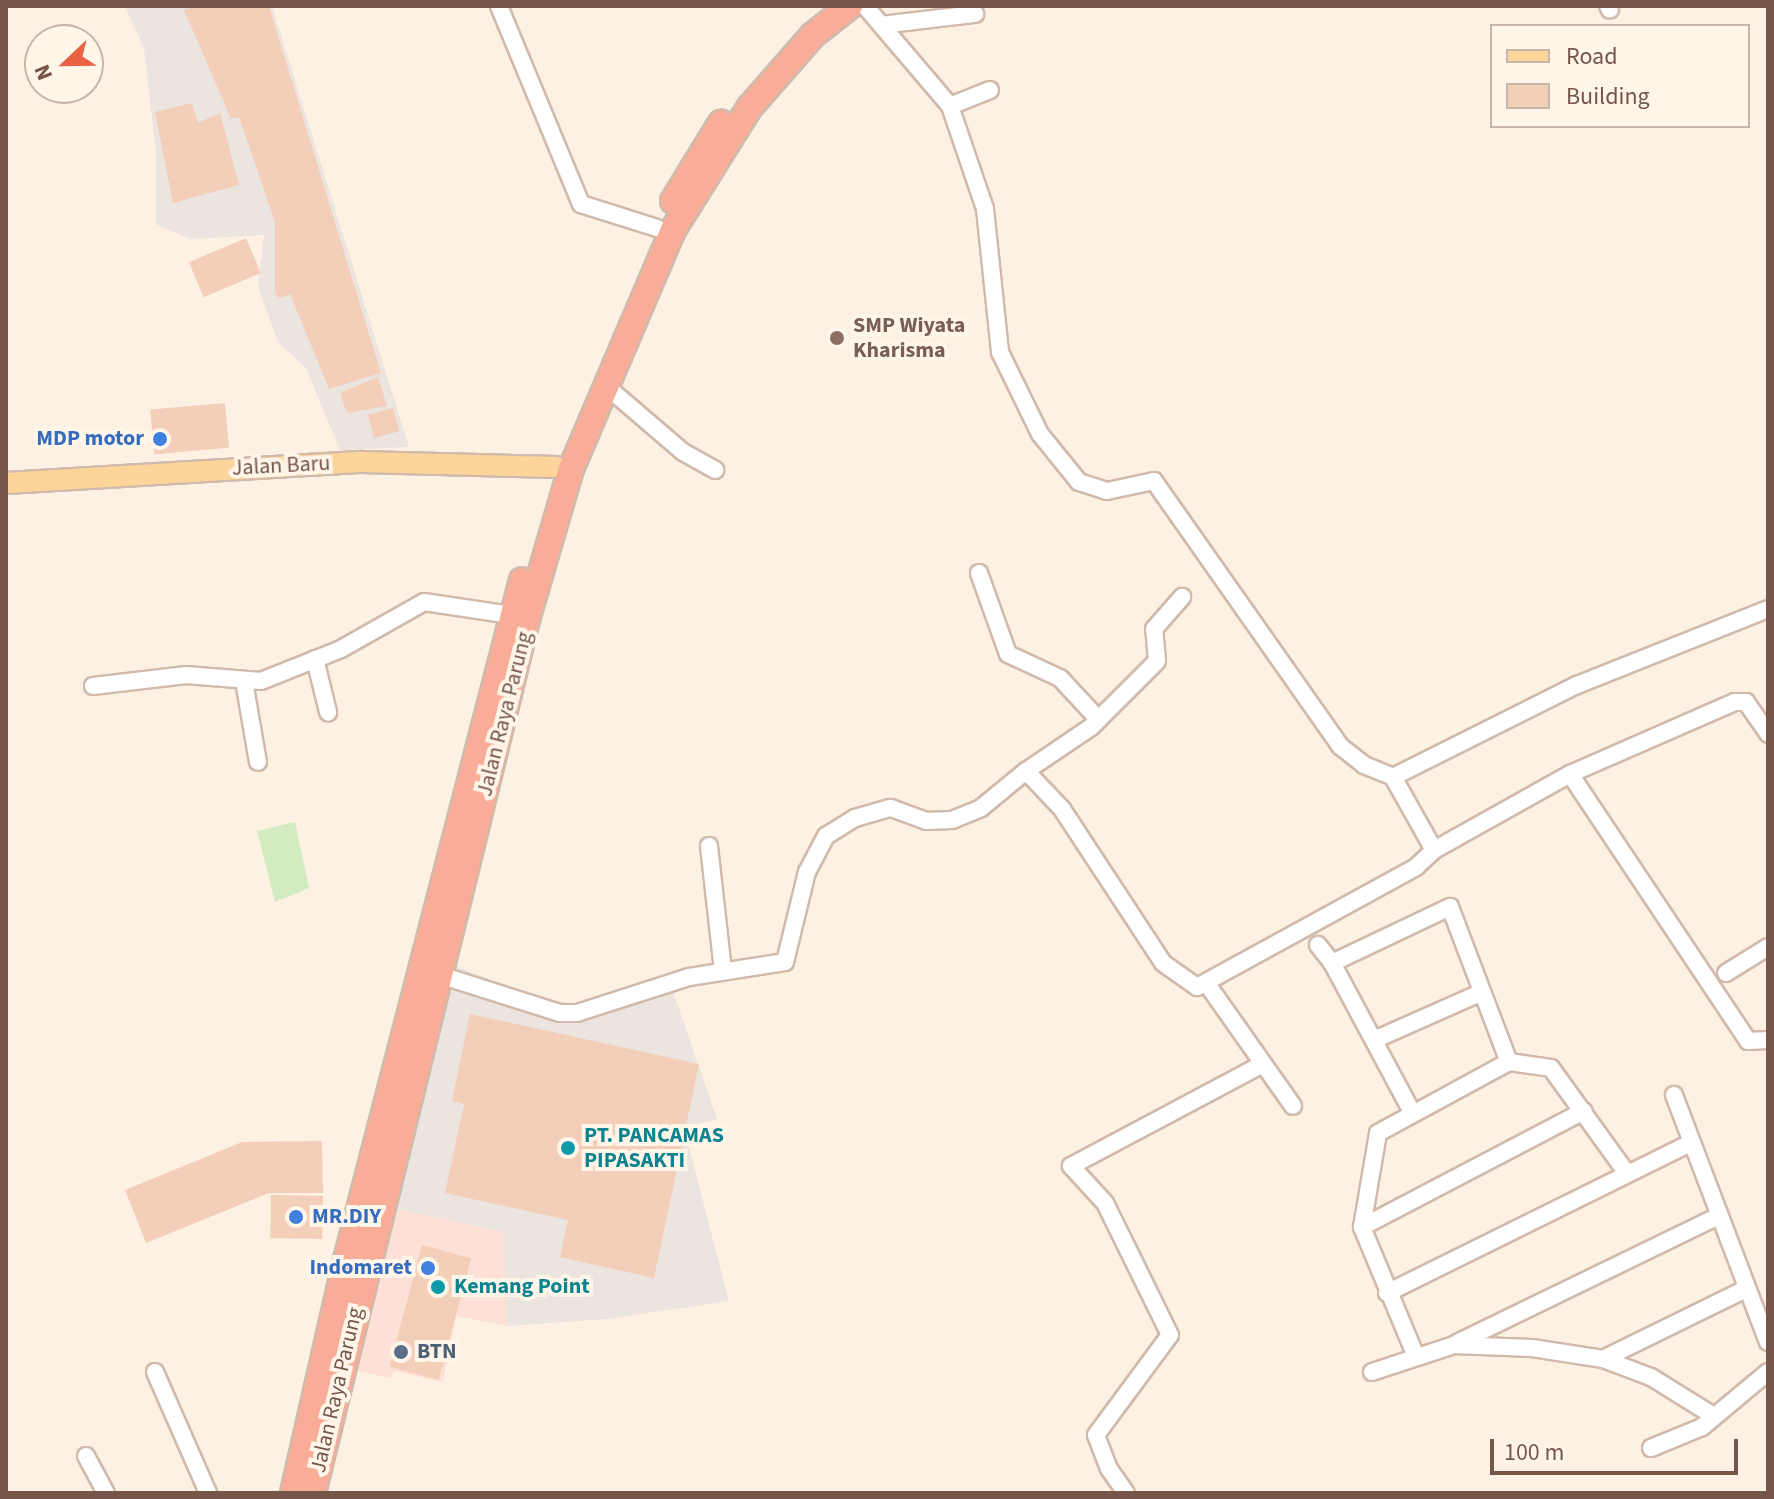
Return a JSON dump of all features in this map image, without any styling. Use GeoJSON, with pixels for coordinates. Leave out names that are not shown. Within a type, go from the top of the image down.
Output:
{"type":"FeatureCollection","features":[{"type":"Feature","properties":{"kind":"highway","name":"Jalan Raya Parung"},"geometry":{"type":"LineString","coordinates":[[293,1493],[346,1260],[511,615],[556,467],[657,228],[742,91],[804,23],[827,6]]}},
{"type":"Feature","properties":{"kind":"highway","name":"Jalan Raya Parung"},"geometry":{"type":"LineString","coordinates":[[313,1493],[528,616],[571,469],[673,230],[750,107],[813,35],[850,6]]}},
{"type":"Feature","properties":{"kind":"main road","name":"Jalan Baru"},"geometry":{"type":"LineString","coordinates":[[6,483],[362,462],[556,467]]}},
{"type":"Feature","properties":{"kind":"street"},"geometry":{"type":"LineString","coordinates":[[499,6],[581,204],[657,228]]}},
{"type":"Feature","properties":{"kind":"street"},"geometry":{"type":"LineString","coordinates":[[865,6],[950,106],[985,209],[1000,352],[1040,434],[1079,482],[1107,491],[1154,481],[1340,746],[1364,765],[1393,777],[1434,850]]}},
{"type":"Feature","properties":{"kind":"street"},"geometry":{"type":"LineString","coordinates":[[881,25],[975,14]]}},
{"type":"Feature","properties":{"kind":"street"},"geometry":{"type":"LineString","coordinates":[[950,106],[990,90]]}},
{"type":"Feature","properties":{"kind":"street"},"geometry":{"type":"LineString","coordinates":[[606,386],[683,452],[715,470]]}},
{"type":"Feature","properties":{"kind":"street"},"geometry":{"type":"LineString","coordinates":[[979,573],[1008,654],[1060,678],[1099,720]]}},
{"type":"Feature","properties":{"kind":"street"},"geometry":{"type":"LineString","coordinates":[[440,975],[560,1013],[577,1013],[723,970],[785,962],[807,872],[826,836],[855,818],[891,808],[926,821],[952,820],[981,808],[1026,771],[1099,720],[1157,661],[1154,629],[1182,597]]}},
{"type":"Feature","properties":{"kind":"street"},"geometry":{"type":"LineString","coordinates":[[93,686],[186,675],[261,681],[315,659],[424,602],[511,615]]}},
{"type":"Feature","properties":{"kind":"street"},"geometry":{"type":"LineString","coordinates":[[1393,777],[1577,685],[1768,609]]}},
{"type":"Feature","properties":{"kind":"street"},"geometry":{"type":"LineString","coordinates":[[315,659],[328,712]]}},
{"type":"Feature","properties":{"kind":"street"},"geometry":{"type":"LineString","coordinates":[[244,681],[258,762]]}},
{"type":"Feature","properties":{"kind":"street"},"geometry":{"type":"LineString","coordinates":[[1026,771],[1062,809],[1163,963],[1189,984],[1207,984],[1416,867],[1434,850],[1570,774],[1735,702],[1746,702],[1768,734]]}},
{"type":"Feature","properties":{"kind":"street"},"geometry":{"type":"LineString","coordinates":[[1570,774],[1748,1041],[1768,1040]]}},
{"type":"Feature","properties":{"kind":"street"},"geometry":{"type":"LineString","coordinates":[[709,846],[723,970]]}},
{"type":"Feature","properties":{"kind":"street"},"geometry":{"type":"LineString","coordinates":[[1332,963],[1450,907],[1480,993],[1509,1062]]}},
{"type":"Feature","properties":{"kind":"street"},"geometry":{"type":"LineString","coordinates":[[1318,945],[1332,963],[1412,1112]]}},
{"type":"Feature","properties":{"kind":"street"},"geometry":{"type":"LineString","coordinates":[[1726,973],[1768,947]]}},
{"type":"Feature","properties":{"kind":"street"},"geometry":{"type":"LineString","coordinates":[[1207,984],[1293,1106]]}},
{"type":"Feature","properties":{"kind":"street"},"geometry":{"type":"LineString","coordinates":[[1374,1040],[1480,993]]}},
{"type":"Feature","properties":{"kind":"street"},"geometry":{"type":"LineString","coordinates":[[1415,1354],[1362,1227],[1378,1133],[1509,1062],[1551,1068],[1626,1172]]}},
{"type":"Feature","properties":{"kind":"street"},"geometry":{"type":"LineString","coordinates":[[1126,1493],[1109,1469],[1096,1435],[1170,1335],[1105,1203],[1071,1166],[1263,1064]]}},
{"type":"Feature","properties":{"kind":"street"},"geometry":{"type":"LineString","coordinates":[[1674,1095],[1768,1342]]}},
{"type":"Feature","properties":{"kind":"street"},"geometry":{"type":"LineString","coordinates":[[1362,1227],[1584,1111]]}},
{"type":"Feature","properties":{"kind":"street"},"geometry":{"type":"LineString","coordinates":[[1387,1293],[1692,1142]]}},
{"type":"Feature","properties":{"kind":"street"},"geometry":{"type":"LineString","coordinates":[[1372,1372],[1415,1354],[1454,1345],[1719,1216]]}},
{"type":"Feature","properties":{"kind":"street"},"geometry":{"type":"LineString","coordinates":[[1603,1359],[1746,1289]]}},
{"type":"Feature","properties":{"kind":"street"},"geometry":{"type":"LineString","coordinates":[[1454,1345],[1532,1348],[1603,1359],[1651,1377],[1712,1415]]}},
{"type":"Feature","properties":{"kind":"street"},"geometry":{"type":"LineString","coordinates":[[155,1372],[208,1493]]}},
{"type":"Feature","properties":{"kind":"street"},"geometry":{"type":"LineString","coordinates":[[1651,1448],[1702,1427],[1712,1415],[1768,1372]]}},
{"type":"Feature","properties":{"kind":"street"},"geometry":{"type":"LineString","coordinates":[[86,1456],[106,1493]]}},
{"type":"Feature","properties":{"kind":"shaded area"},"geometry":{"type":"Polygon","coordinates":[[[125,6],[272,6],[409,447],[340,450],[306,368],[278,342],[258,287],[264,235],[190,239],[156,224],[156,153],[144,49],[125,6]]]}},
{"type":"Feature","properties":{"kind":"shaded area"},"geometry":{"type":"Polygon","coordinates":[[[452,964],[524,994],[576,1005],[667,974],[717,1119],[684,1128],[729,1301],[606,1319],[507,1326],[504,1232],[391,1208],[452,964]]]}},
{"type":"Feature","properties":{"kind":"shaded area"},"geometry":{"type":"Polygon","coordinates":[[[391,1208],[504,1232],[507,1326],[456,1316],[443,1382],[394,1371],[391,1378],[348,1369],[391,1208]]]}},
{"type":"Feature","properties":{"kind":"green space"},"geometry":{"type":"Polygon","coordinates":[[[295,822],[309,888],[275,902],[257,831],[295,822]]]}},
{"type":"Feature","properties":{"kind":"building"},"geometry":{"type":"Polygon","coordinates":[[[197,6],[269,6],[381,373],[329,389],[290,294],[280,298],[275,294],[275,222],[239,117],[231,119],[184,10],[197,6]]]}},
{"type":"Feature","properties":{"kind":"building"},"geometry":{"type":"Polygon","coordinates":[[[192,103],[198,123],[220,113],[239,185],[173,203],[155,112],[192,103]]]}},
{"type":"Feature","properties":{"kind":"building"},"geometry":{"type":"Polygon","coordinates":[[[246,238],[261,273],[204,297],[189,262],[246,238]]]}},
{"type":"Feature","properties":{"kind":"building"},"geometry":{"type":"Polygon","coordinates":[[[378,377],[387,406],[347,413],[340,393],[378,377]]]}},
{"type":"Feature","properties":{"kind":"building"},"geometry":{"type":"Polygon","coordinates":[[[225,403],[229,448],[154,454],[150,410],[225,403]]]}},
{"type":"Feature","properties":{"kind":"building"},"geometry":{"type":"Polygon","coordinates":[[[393,408],[399,431],[374,438],[368,415],[393,408]]]}},
{"type":"Feature","properties":{"kind":"building","name":"PT. PANCAMAS PIPASAKTI"},"geometry":{"type":"Polygon","coordinates":[[[470,1014],[699,1064],[654,1278],[560,1257],[568,1220],[445,1193],[464,1104],[452,1101],[470,1014]]]}},
{"type":"Feature","properties":{"kind":"building"},"geometry":{"type":"Polygon","coordinates":[[[322,1141],[323,1193],[269,1193],[146,1243],[125,1190],[242,1142],[322,1141]]]}},
{"type":"Feature","properties":{"kind":"building","name":"MR.DIY"},"geometry":{"type":"Polygon","coordinates":[[[271,1195],[323,1196],[322,1239],[270,1238],[271,1195]]]}},
{"type":"Feature","properties":{"kind":"building","name":"Kemang Point"},"geometry":{"type":"Polygon","coordinates":[[[422,1245],[471,1258],[439,1380],[389,1367],[422,1245]]]}},
{"type":"Feature","properties":{"kind":"place","name":"SMP Wiyata Kharisma"},"geometry":{"type":"Point","coordinates":[837,338]}},
{"type":"Feature","properties":{"kind":"place","name":"MDP motor"},"geometry":{"type":"Point","coordinates":[160,439]}},
{"type":"Feature","properties":{"kind":"place","name":"PT. PANCAMAS PIPASAKTI"},"geometry":{"type":"Point","coordinates":[568,1148]}},
{"type":"Feature","properties":{"kind":"place","name":"MR.DIY"},"geometry":{"type":"Point","coordinates":[296,1217]}},
{"type":"Feature","properties":{"kind":"place","name":"Indomaret"},"geometry":{"type":"Point","coordinates":[428,1268]}},
{"type":"Feature","properties":{"kind":"place","name":"Kemang Point"},"geometry":{"type":"Point","coordinates":[438,1287]}},
{"type":"Feature","properties":{"kind":"place","name":"BTN"},"geometry":{"type":"Point","coordinates":[401,1352]}}]}
